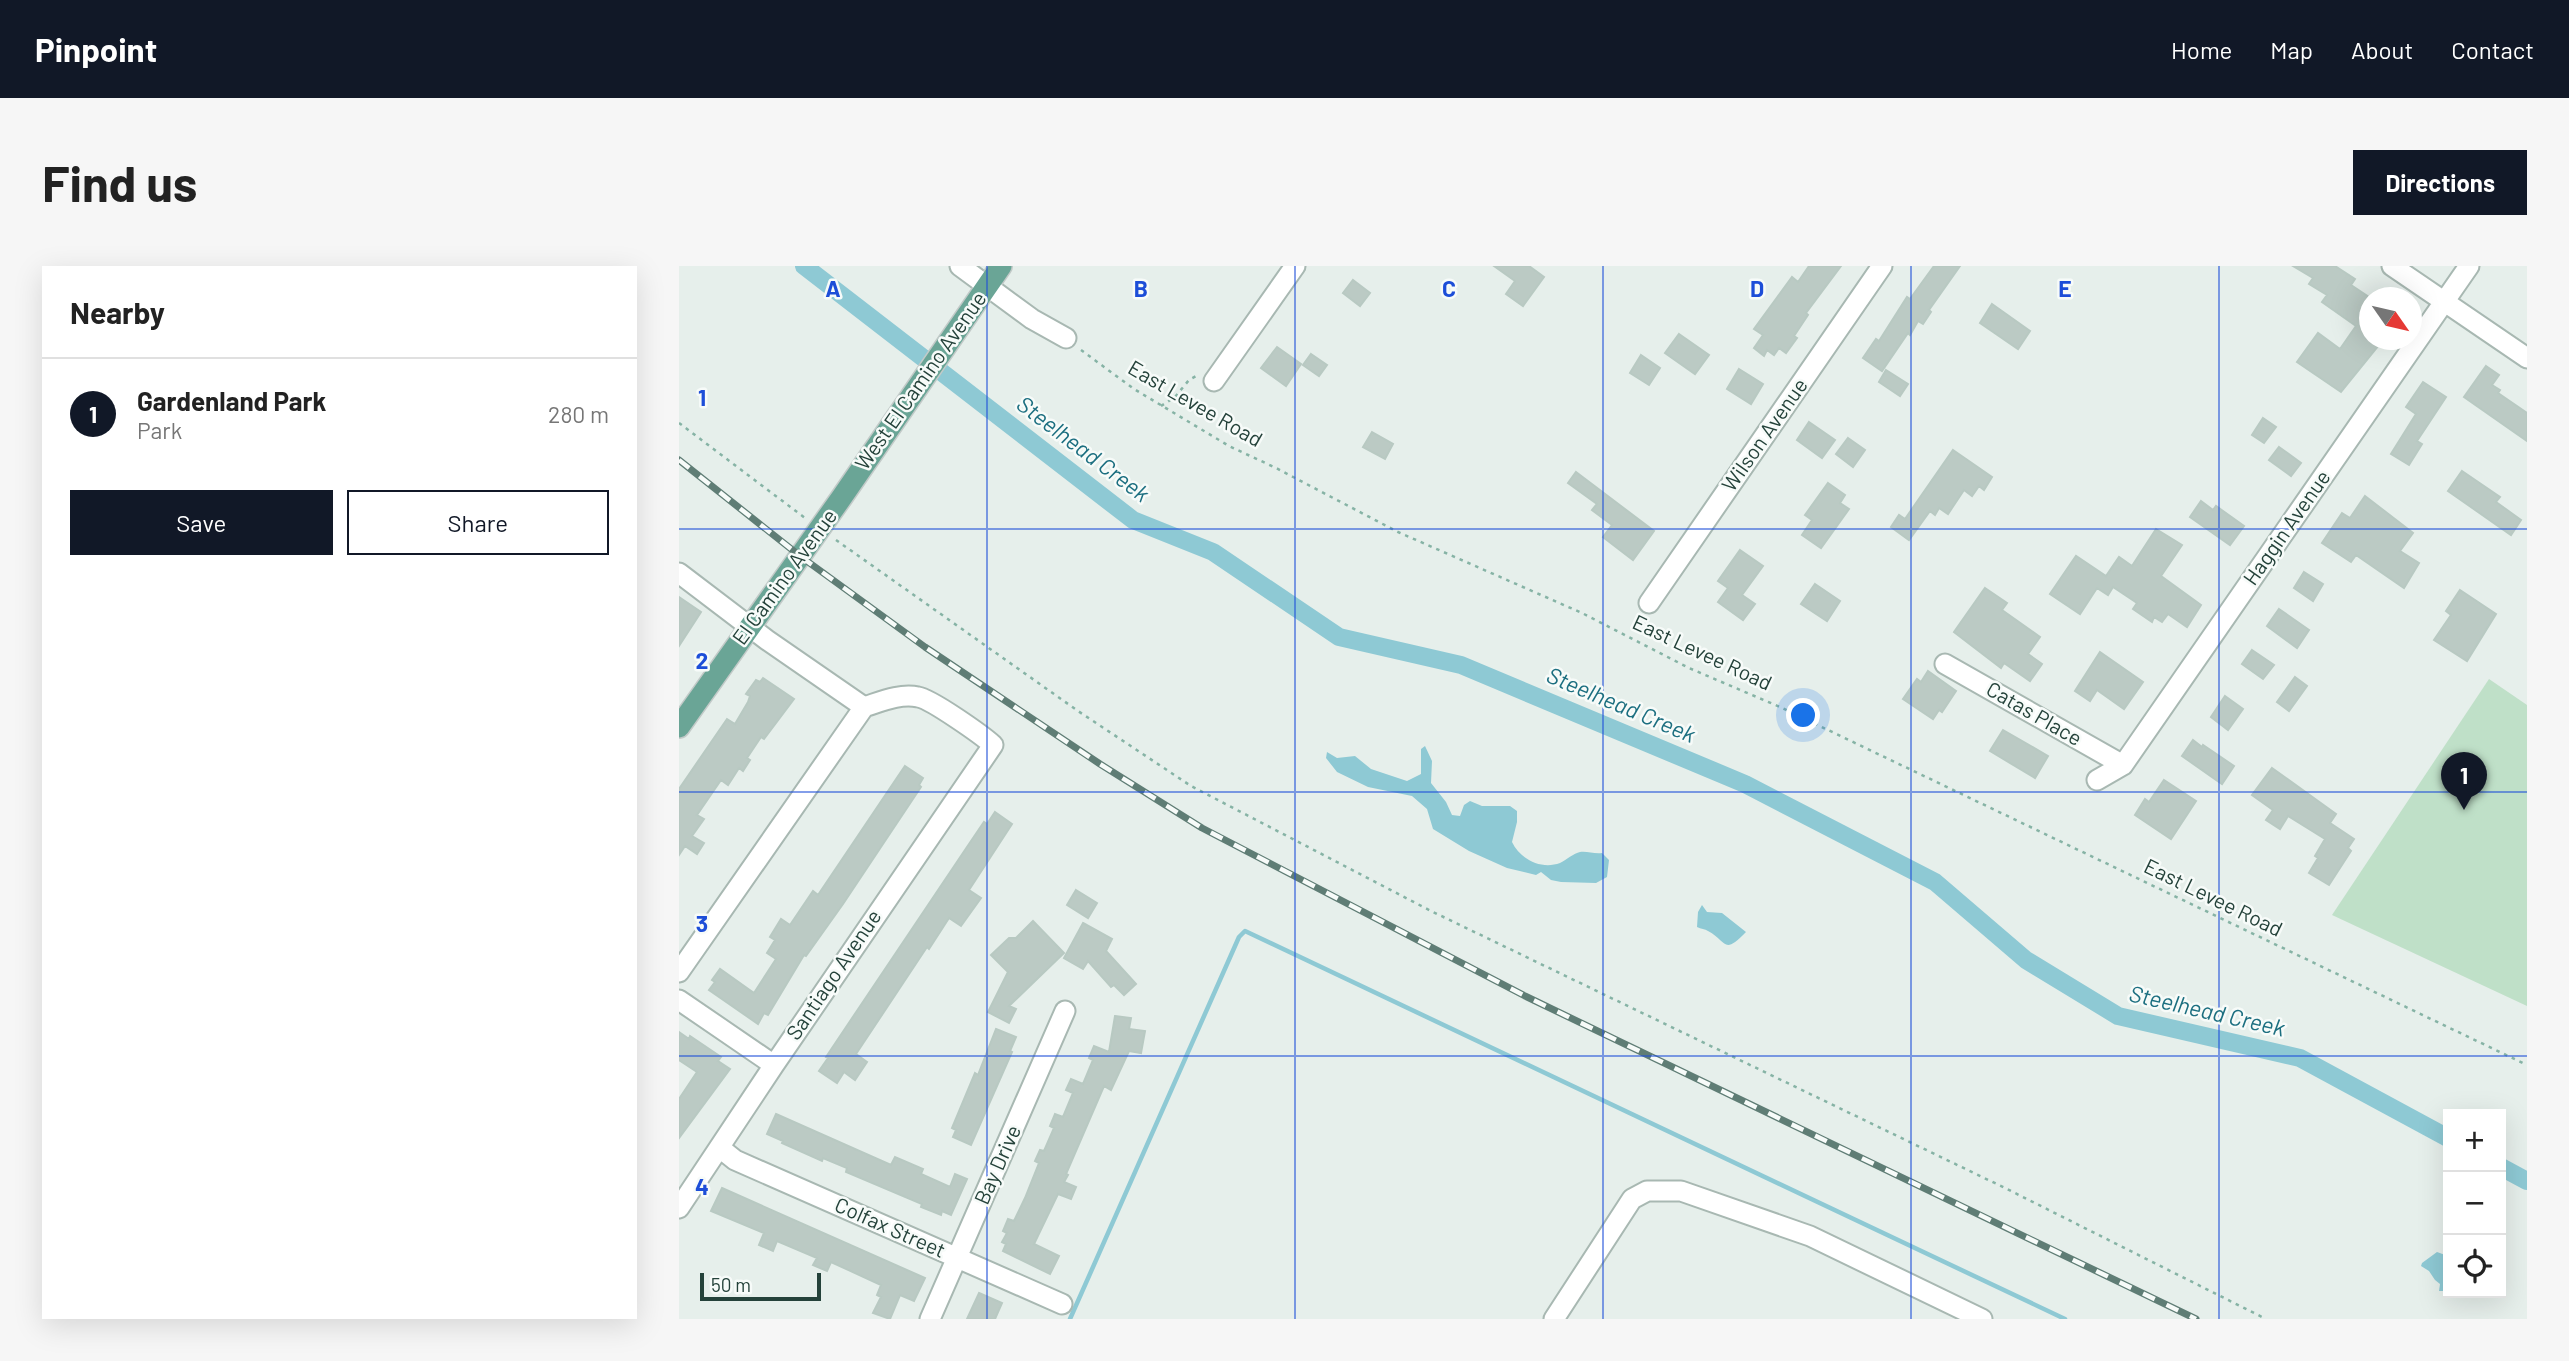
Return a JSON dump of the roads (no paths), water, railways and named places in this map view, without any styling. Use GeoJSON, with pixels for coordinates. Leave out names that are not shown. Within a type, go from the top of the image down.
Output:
{"type":"FeatureCollection","features":[{"type":"Feature","properties":{"kind":"main road","name":"West El Camino Avenue"},"geometry":{"type":"LineString","coordinates":[[842,497],[1001,266]]}},
{"type":"Feature","properties":{"kind":"main road","name":"El Camino Avenue"},"geometry":{"type":"LineString","coordinates":[[679,727],[842,497]]}},
{"type":"Feature","properties":{"kind":"street"},"geometry":{"type":"LineString","coordinates":[[960,266],[1032,319],[1066,338]]}},
{"type":"Feature","properties":{"kind":"street"},"geometry":{"type":"LineString","coordinates":[[1215,382],[1295,266]]}},
{"type":"Feature","properties":{"kind":"street","name":"Wilson Avenue"},"geometry":{"type":"LineString","coordinates":[[1649,603],[1882,266]]}},
{"type":"Feature","properties":{"kind":"street"},"geometry":{"type":"LineString","coordinates":[[2392,266],[2527,358]]}},
{"type":"Feature","properties":{"kind":"street","name":"Haggin Avenue"},"geometry":{"type":"LineString","coordinates":[[2097,780],[2123,765],[2469,266]]}},
{"type":"Feature","properties":{"kind":"street"},"geometry":{"type":"LineString","coordinates":[[679,573],[864,707],[679,972]]}},
{"type":"Feature","properties":{"kind":"street","name":"Catas Place"},"geometry":{"type":"LineString","coordinates":[[1945,664],[2123,765]]}},
{"type":"Feature","properties":{"kind":"street","name":"Santiago Avenue"},"geometry":{"type":"LineString","coordinates":[[679,1208],[773,1065],[993,745],[981,734],[919,697],[893,698],[864,707]]}},
{"type":"Feature","properties":{"kind":"street"},"geometry":{"type":"LineString","coordinates":[[679,1000],[773,1065]]}},
{"type":"Feature","properties":{"kind":"street","name":"Bay Drive"},"geometry":{"type":"LineString","coordinates":[[930,1319],[1065,1011]]}},
{"type":"Feature","properties":{"kind":"street","name":"Colfax Street"},"geometry":{"type":"LineString","coordinates":[[720,1148],[735,1160],[1062,1304]]}},
{"type":"Feature","properties":{"kind":"street"},"geometry":{"type":"LineString","coordinates":[[1554,1319],[1632,1199],[1647,1191],[1681,1191],[1809,1236],[1982,1319]]}},
{"type":"Feature","properties":{"kind":"water"},"geometry":{"type":"Polygon","coordinates":[[[1425,746],[1432,761],[1431,783],[1446,802],[1452,815],[1460,816],[1464,805],[1470,801],[1482,806],[1510,806],[1517,811],[1512,842],[1526,858],[1539,864],[1553,865],[1580,852],[1602,853],[1609,860],[1607,877],[1596,883],[1561,882],[1551,880],[1541,872],[1536,875],[1507,868],[1469,851],[1433,829],[1427,809],[1412,796],[1368,787],[1337,772],[1326,758],[1327,752],[1337,758],[1355,756],[1371,769],[1407,781],[1421,774],[1421,749],[1425,746]]]}},
{"type":"Feature","properties":{"kind":"water"},"geometry":{"type":"Polygon","coordinates":[[[1702,905],[1707,912],[1722,913],[1746,932],[1729,945],[1707,930],[1697,927],[1698,912],[1702,905]]]}},
{"type":"Feature","properties":{"kind":"water"},"geometry":{"type":"Polygon","coordinates":[[[2437,1252],[2443,1254],[2443,1291],[2439,1291],[2440,1284],[2421,1266],[2437,1252]]]}},
{"type":"Feature","properties":{"kind":"waterway","name":"Steelhead Creek"},"geometry":{"type":"LineString","coordinates":[[804,266],[1133,520],[1213,552],[1339,637],[1461,665],[1745,784],[1935,882],[2026,960],[2118,1016],[2300,1058],[2443,1135]]}},
{"type":"Feature","properties":{"kind":"waterway"},"geometry":{"type":"LineString","coordinates":[[1070,1319],[1239,937],[1245,931],[2065,1319]]}},
{"type":"Feature","properties":{"kind":"waterway","name":"Steelhead Creek"},"geometry":{"type":"LineString","coordinates":[[2506,1170],[2527,1181]]}},
{"type":"Feature","properties":{"kind":"railway"},"geometry":{"type":"LineString","coordinates":[[679,460],[800,556],[925,647],[1100,764],[1202,828],[1525,996],[2196,1319]]}},
{"type":"Feature","properties":{"kind":"place","name":"Gardenland Park"},"geometry":{"type":"Point","coordinates":[2464,810]}}]}
